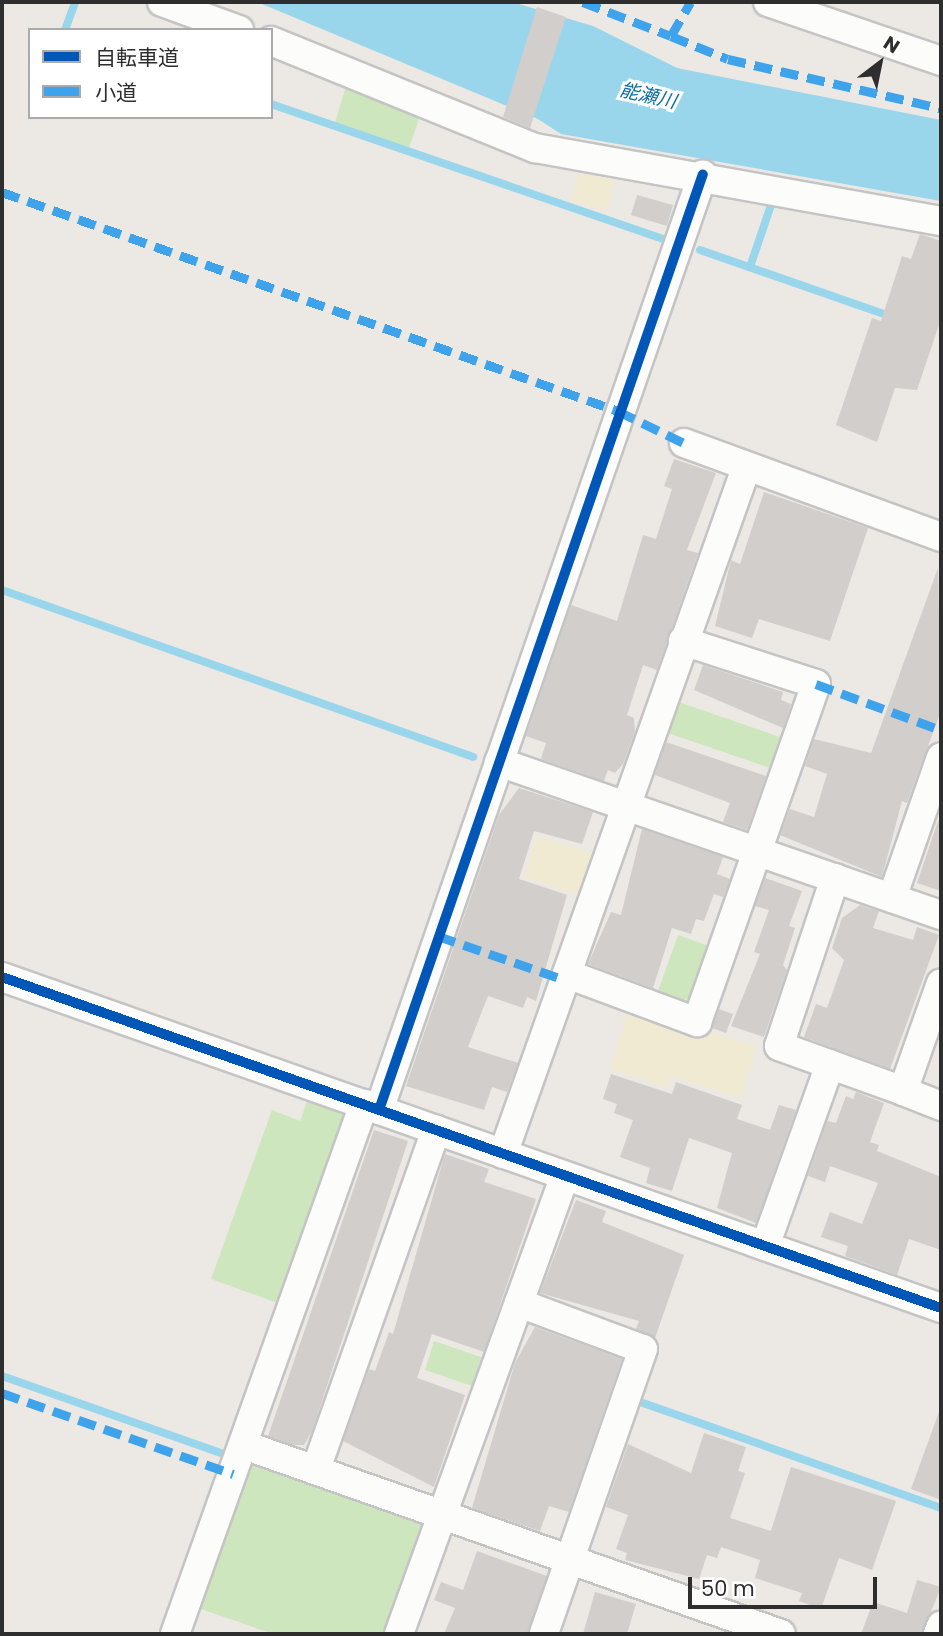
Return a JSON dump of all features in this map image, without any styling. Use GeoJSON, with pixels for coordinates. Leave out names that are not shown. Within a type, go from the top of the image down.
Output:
{"type":"FeatureCollection","features":[{"type":"Feature","properties":{"kind":"street"},"geometry":{"type":"LineString","coordinates":[[162,2],[234,28]]}},
{"type":"Feature","properties":{"kind":"street"},"geometry":{"type":"LineString","coordinates":[[768,2],[941,61]]}},
{"type":"Feature","properties":{"kind":"street"},"geometry":{"type":"LineString","coordinates":[[273,42],[535,148],[703,174],[941,221]]}},
{"type":"Feature","properties":{"kind":"street"},"geometry":{"type":"LineString","coordinates":[[176,1634],[499,762],[703,174]]}},
{"type":"Feature","properties":{"kind":"street"},"geometry":{"type":"LineString","coordinates":[[684,443],[941,537]]}},
{"type":"Feature","properties":{"kind":"street"},"geometry":{"type":"LineString","coordinates":[[503,1154],[683,640],[747,468]]}},
{"type":"Feature","properties":{"kind":"street"},"geometry":{"type":"LineString","coordinates":[[567,974],[697,1022],[755,849],[816,684],[683,640]]}},
{"type":"Feature","properties":{"kind":"street"},"geometry":{"type":"LineString","coordinates":[[892,898],[941,757]]}},
{"type":"Feature","properties":{"kind":"street"},"geometry":{"type":"LineString","coordinates":[[499,762],[941,915]]}},
{"type":"Feature","properties":{"kind":"street"},"geometry":{"type":"LineString","coordinates":[[835,878],[779,1046],[941,1106]]}},
{"type":"Feature","properties":{"kind":"street"},"geometry":{"type":"LineString","coordinates":[[2,977],[941,1308]]}},
{"type":"Feature","properties":{"kind":"street"},"geometry":{"type":"LineString","coordinates":[[903,1091],[941,983]]}},
{"type":"Feature","properties":{"kind":"street"},"geometry":{"type":"LineString","coordinates":[[765,1246],[830,1064]]}},
{"type":"Feature","properties":{"kind":"street"},"geometry":{"type":"LineString","coordinates":[[316,1469],[436,1130]]}},
{"type":"Feature","properties":{"kind":"street"},"geometry":{"type":"LineString","coordinates":[[400,1634],[565,1176]]}},
{"type":"Feature","properties":{"kind":"street"},"geometry":{"type":"LineString","coordinates":[[519,1303],[643,1349],[544,1634]]}},
{"type":"Feature","properties":{"kind":"street"},"geometry":{"type":"LineString","coordinates":[[244,1445],[442,1512],[781,1634]]}},
{"type":"Feature","properties":{"kind":"street"},"geometry":{"type":"LineString","coordinates":[[938,1634],[941,1626]]}},
{"type":"Feature","properties":{"kind":"green space"},"geometry":{"type":"Polygon","coordinates":[[[346,86],[420,116],[409,148],[335,123],[346,86]]]}},
{"type":"Feature","properties":{"kind":"green space"},"geometry":{"type":"Polygon","coordinates":[[[676,701],[780,737],[770,768],[665,732],[676,701]]]}},
{"type":"Feature","properties":{"kind":"green space"},"geometry":{"type":"Polygon","coordinates":[[[678,935],[709,946],[692,997],[679,1002],[657,994],[678,935]]]}},
{"type":"Feature","properties":{"kind":"green space"},"geometry":{"type":"Polygon","coordinates":[[[308,1099],[347,1113],[283,1305],[211,1279],[272,1110],[300,1121],[308,1099]]]}},
{"type":"Feature","properties":{"kind":"green space"},"geometry":{"type":"Polygon","coordinates":[[[434,1341],[481,1357],[472,1386],[425,1370],[434,1341]]]}},
{"type":"Feature","properties":{"kind":"green space"},"geometry":{"type":"Polygon","coordinates":[[[248,1464],[424,1525],[386,1634],[273,1634],[195,1607],[248,1464]]]}},
{"type":"Feature","properties":{"kind":"sand"},"geometry":{"type":"Polygon","coordinates":[[[578,173],[615,180],[607,211],[571,201],[578,173]]]}},
{"type":"Feature","properties":{"kind":"sand"},"geometry":{"type":"Polygon","coordinates":[[[537,836],[594,854],[580,896],[524,877],[537,836]]]}},
{"type":"Feature","properties":{"kind":"sand"},"geometry":{"type":"Polygon","coordinates":[[[630,1006],[757,1047],[741,1098],[672,1076],[667,1088],[610,1069],[630,1006]]]}},
{"type":"Feature","properties":{"kind":"water","name":"能瀬川"},"geometry":{"type":"Polygon","coordinates":[[[257,2],[512,2],[593,26],[677,68],[941,120],[941,201],[561,134],[538,119],[257,2]]]}},
{"type":"Feature","properties":{"kind":"building"},"geometry":{"type":"Polygon","coordinates":[[[537,7],[566,17],[530,128],[503,117],[537,7]]]}},
{"type":"Feature","properties":{"kind":"building"},"geometry":{"type":"Polygon","coordinates":[[[637,195],[673,205],[667,226],[631,215],[637,195]]]}},
{"type":"Feature","properties":{"kind":"building"},"geometry":{"type":"Polygon","coordinates":[[[920,234],[941,241],[941,319],[917,390],[895,388],[877,442],[836,425],[872,318],[881,321],[902,256],[911,259],[920,234]]]}},
{"type":"Feature","properties":{"kind":"building"},"geometry":{"type":"Polygon","coordinates":[[[674,459],[716,473],[687,550],[698,553],[657,670],[643,665],[627,715],[634,718],[635,732],[623,764],[615,773],[608,770],[604,781],[541,759],[546,743],[526,736],[571,605],[617,621],[643,535],[656,539],[672,489],[664,486],[674,459]]]}},
{"type":"Feature","properties":{"kind":"building"},"geometry":{"type":"Polygon","coordinates":[[[764,492],[868,528],[830,641],[759,619],[752,638],[715,626],[731,560],[740,564],[764,492]]]}},
{"type":"Feature","properties":{"kind":"building"},"geometry":{"type":"Polygon","coordinates":[[[938,568],[941,711],[907,803],[902,801],[882,877],[780,835],[790,809],[814,817],[827,774],[805,766],[814,739],[871,753],[938,568]]]}},
{"type":"Feature","properties":{"kind":"building"},"geometry":{"type":"Polygon","coordinates":[[[703,665],[783,692],[781,700],[791,704],[783,728],[694,690],[703,665]]]}},
{"type":"Feature","properties":{"kind":"building"},"geometry":{"type":"Polygon","coordinates":[[[666,742],[766,776],[747,830],[723,822],[730,803],[655,775],[666,742]]]}},
{"type":"Feature","properties":{"kind":"building"},"geometry":{"type":"Polygon","coordinates":[[[519,788],[593,812],[582,844],[534,831],[519,879],[567,895],[536,1001],[527,997],[523,1008],[488,996],[468,1047],[518,1063],[507,1092],[492,1087],[484,1110],[406,1086],[499,815],[519,788]]]}},
{"type":"Feature","properties":{"kind":"building"},"geometry":{"type":"Polygon","coordinates":[[[938,821],[941,821],[941,891],[917,883],[938,821]]]}},
{"type":"Feature","properties":{"kind":"building"},"geometry":{"type":"Polygon","coordinates":[[[642,829],[723,857],[717,874],[730,879],[723,897],[714,894],[704,921],[696,919],[691,934],[672,928],[653,988],[588,964],[611,912],[621,915],[642,829]]]}},
{"type":"Feature","properties":{"kind":"building"},"geometry":{"type":"Polygon","coordinates":[[[765,878],[802,891],[789,926],[795,928],[783,965],[787,970],[764,1037],[731,1026],[760,954],[754,952],[769,910],[755,906],[765,878]]]}},
{"type":"Feature","properties":{"kind":"building"},"geometry":{"type":"Polygon","coordinates":[[[860,905],[879,911],[873,928],[913,940],[917,927],[939,935],[890,1069],[804,1037],[816,1004],[827,1008],[844,960],[832,948],[842,918],[860,905]]]}},
{"type":"Feature","properties":{"kind":"building"},"geometry":{"type":"Polygon","coordinates":[[[719,1009],[733,1014],[726,1033],[712,1028],[719,1009]]]}},
{"type":"Feature","properties":{"kind":"building"},"geometry":{"type":"Polygon","coordinates":[[[611,1074],[672,1094],[676,1082],[742,1105],[737,1119],[770,1130],[779,1105],[796,1110],[756,1223],[717,1208],[732,1153],[689,1138],[672,1191],[646,1183],[650,1168],[620,1157],[633,1120],[614,1113],[617,1104],[603,1099],[611,1074]]]}},
{"type":"Feature","properties":{"kind":"building"},"geometry":{"type":"Polygon","coordinates":[[[856,1092],[884,1103],[870,1142],[879,1145],[877,1151],[941,1177],[941,1250],[909,1239],[897,1275],[845,1256],[848,1246],[821,1237],[830,1212],[862,1224],[878,1183],[830,1166],[825,1182],[808,1176],[827,1121],[836,1123],[846,1096],[853,1099],[856,1092]]]}},
{"type":"Feature","properties":{"kind":"building"},"geometry":{"type":"Polygon","coordinates":[[[374,1130],[408,1141],[312,1431],[304,1445],[293,1445],[268,1436],[374,1130]]]}},
{"type":"Feature","properties":{"kind":"building"},"geometry":{"type":"Polygon","coordinates":[[[445,1154],[489,1169],[484,1182],[536,1199],[484,1352],[432,1334],[417,1378],[465,1395],[434,1487],[343,1441],[369,1369],[375,1371],[389,1332],[393,1334],[445,1154]]]}},
{"type":"Feature","properties":{"kind":"building"},"geometry":{"type":"Polygon","coordinates":[[[576,1200],[606,1211],[602,1222],[684,1255],[655,1338],[636,1329],[639,1321],[540,1293],[576,1200]]]}},
{"type":"Feature","properties":{"kind":"building"},"geometry":{"type":"Polygon","coordinates":[[[535,1327],[622,1359],[569,1512],[549,1506],[540,1531],[472,1508],[515,1363],[535,1327]]]}},
{"type":"Feature","properties":{"kind":"building"},"geometry":{"type":"Polygon","coordinates":[[[939,1412],[941,1413],[941,1500],[911,1489],[939,1412]]]}},
{"type":"Feature","properties":{"kind":"building"},"geometry":{"type":"Polygon","coordinates":[[[704,1433],[746,1447],[738,1471],[745,1473],[730,1518],[771,1531],[791,1467],[896,1501],[872,1570],[839,1558],[821,1609],[799,1601],[802,1593],[755,1578],[760,1560],[721,1547],[717,1558],[707,1555],[699,1579],[625,1560],[627,1553],[616,1549],[628,1515],[606,1507],[628,1444],[691,1473],[704,1433]]]}},
{"type":"Feature","properties":{"kind":"building"},"geometry":{"type":"Polygon","coordinates":[[[477,1551],[547,1576],[528,1634],[444,1634],[455,1608],[434,1600],[441,1582],[463,1590],[477,1551]]]}},
{"type":"Feature","properties":{"kind":"building"},"geometry":{"type":"Polygon","coordinates":[[[917,1580],[941,1587],[922,1634],[861,1634],[873,1602],[907,1613],[917,1580]]]}},
{"type":"Feature","properties":{"kind":"building"},"geometry":{"type":"Polygon","coordinates":[[[595,1592],[636,1604],[627,1634],[583,1634],[595,1592]]]}},
{"type":"Feature","properties":{"kind":"waterway"},"geometry":{"type":"LineString","coordinates":[[66,28],[75,2]]}},
{"type":"Feature","properties":{"kind":"waterway"},"geometry":{"type":"LineString","coordinates":[[273,105],[665,240]]}},
{"type":"Feature","properties":{"kind":"waterway"},"geometry":{"type":"LineString","coordinates":[[750,267],[771,205]]}},
{"type":"Feature","properties":{"kind":"waterway"},"geometry":{"type":"LineString","coordinates":[[700,250],[892,317]]}},
{"type":"Feature","properties":{"kind":"waterway"},"geometry":{"type":"LineString","coordinates":[[2,590],[473,757]]}},
{"type":"Feature","properties":{"kind":"waterway"},"geometry":{"type":"LineString","coordinates":[[2,1376],[221,1453]]}},
{"type":"Feature","properties":{"kind":"waterway"},"geometry":{"type":"LineString","coordinates":[[643,1403],[941,1508]]}},
{"type":"Feature","properties":{"kind":"marked path"},"geometry":{"type":"LineString","coordinates":[[583,2],[671,36],[691,2]]}},
{"type":"Feature","properties":{"kind":"marked path"},"geometry":{"type":"LineString","coordinates":[[671,36],[728,59],[941,108]]}},
{"type":"Feature","properties":{"kind":"marked path"},"geometry":{"type":"LineString","coordinates":[[2,192],[618,411],[684,443]]}},
{"type":"Feature","properties":{"kind":"marked path"},"geometry":{"type":"LineString","coordinates":[[816,684],[941,730]]}},
{"type":"Feature","properties":{"kind":"marked path"},"geometry":{"type":"LineString","coordinates":[[438,936],[565,980]]}},
{"type":"Feature","properties":{"kind":"marked path"},"geometry":{"type":"LineString","coordinates":[[2,1393],[233,1474]]}},
{"type":"Feature","properties":{"kind":"cycle path"},"geometry":{"type":"LineString","coordinates":[[379,1110],[703,174]]}},
{"type":"Feature","properties":{"kind":"cycle path"},"geometry":{"type":"LineString","coordinates":[[2,977],[941,1308]]}}]}
